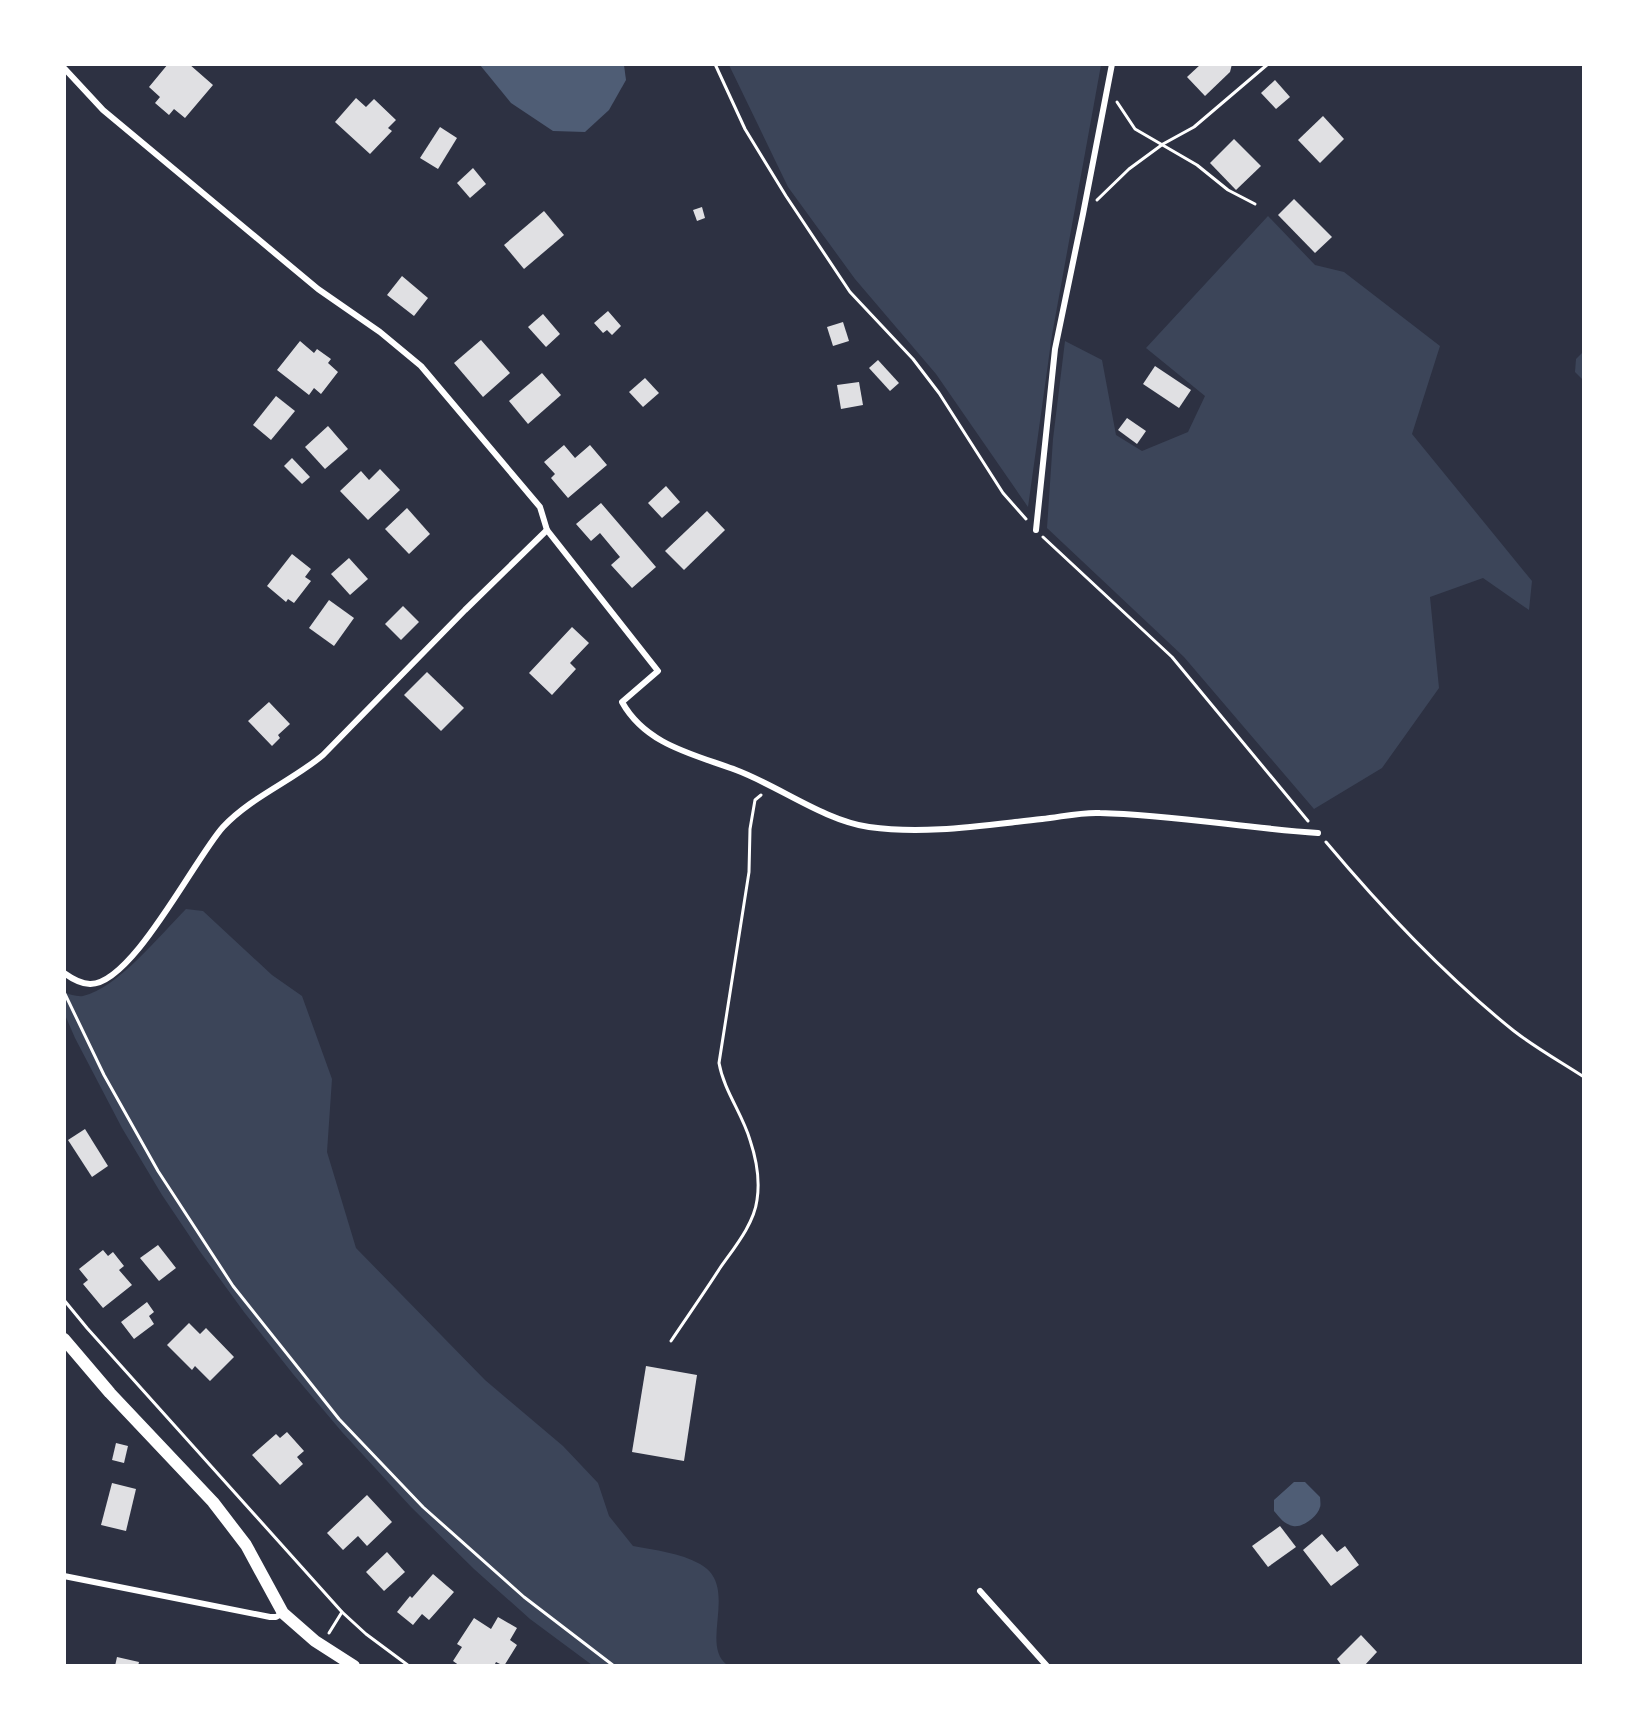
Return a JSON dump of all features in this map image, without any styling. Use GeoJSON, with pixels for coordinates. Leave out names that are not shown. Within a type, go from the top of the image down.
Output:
{"type":"FeatureCollection","features":[{"type":"Feature","properties":{"kind":"main road"},"geometry":{"type":"LineString","coordinates":[[64,1339],[110,1393],[213,1502],[246,1545],[283,1613],[321,1645],[354,1665]]}},
{"type":"Feature","properties":{"kind":"street"},"geometry":{"type":"LineString","coordinates":[[1036,530],[1055,349],[1112,64]]}},
{"type":"Feature","properties":{"kind":"street"},"geometry":{"type":"LineString","coordinates":[[64,68],[112,117],[318,288],[380,332],[421,366],[540,507],[547,530],[658,671],[622,702],[629,714],[646,731],[667,746],[757,778],[817,808],[845,820],[869,826],[922,829],[1098,813],[1262,829],[1318,832]]}},
{"type":"Feature","properties":{"kind":"street"},"geometry":{"type":"LineString","coordinates":[[64,974],[89,984],[104,981],[126,963],[155,928],[196,863],[224,827],[239,812],[304,771],[323,755],[547,530]]}},
{"type":"Feature","properties":{"kind":"street"},"geometry":{"type":"LineString","coordinates":[[64,1576],[270,1617],[283,1613]]}},
{"type":"Feature","properties":{"kind":"street"},"geometry":{"type":"LineString","coordinates":[[981,1591],[1047,1665]]}},
{"type":"Feature","properties":{"kind":"path"},"geometry":{"type":"LineString","coordinates":[[716,64],[745,129],[786,196],[850,292],[913,359],[933,384],[1003,492],[1036,530],[1172,657],[1377,903],[1442,969],[1516,1032],[1584,1077]]}},
{"type":"Feature","properties":{"kind":"path"},"geometry":{"type":"LineString","coordinates":[[1083,214],[1129,169],[1163,144],[1194,127],[1268,64]]}},
{"type":"Feature","properties":{"kind":"path"},"geometry":{"type":"LineString","coordinates":[[1108,81],[1118,105],[1135,129],[1197,165],[1228,190],[1255,204]]}},
{"type":"Feature","properties":{"kind":"path"},"geometry":{"type":"LineString","coordinates":[[671,1341],[740,1239],[753,1215],[757,1200],[757,1172],[751,1142],[740,1111],[721,1077],[719,1063],[749,872],[750,829],[756,800],[770,784]]}},
{"type":"Feature","properties":{"kind":"path"},"geometry":{"type":"LineString","coordinates":[[64,992],[104,1075],[164,1181],[233,1286],[339,1419],[423,1507],[524,1597],[614,1665]]}},
{"type":"Feature","properties":{"kind":"path"},"geometry":{"type":"LineString","coordinates":[[64,1300],[342,1612],[366,1634],[409,1665]]}},
{"type":"Feature","properties":{"kind":"path"},"geometry":{"type":"LineString","coordinates":[[321,1645],[342,1612]]}},
{"type":"Feature","properties":{"kind":"shaded area"},"geometry":{"type":"Polygon","coordinates":[[[480,65],[624,65],[626,80],[609,110],[585,132],[553,131],[511,103],[480,65]]]}},
{"type":"Feature","properties":{"kind":"shaded area"},"geometry":{"type":"Polygon","coordinates":[[[729,65],[1101,65],[1052,335],[1028,507],[936,374],[855,279],[788,187],[729,65]]]}},
{"type":"Feature","properties":{"kind":"shaded area"},"geometry":{"type":"Polygon","coordinates":[[[1268,216],[1315,265],[1344,272],[1440,346],[1412,434],[1532,581],[1529,610],[1483,578],[1430,597],[1439,688],[1382,768],[1314,809],[1184,657],[1047,528],[1053,439],[1065,341],[1102,360],[1116,435],[1142,451],[1188,432],[1205,396],[1146,348],[1268,216]]]}},
{"type":"Feature","properties":{"kind":"shaded area"},"geometry":{"type":"Polygon","coordinates":[[[1583,352],[1583,380],[1575,372],[1576,359],[1583,352]]]}},
{"type":"Feature","properties":{"kind":"shaded area"},"geometry":{"type":"Polygon","coordinates":[[[186,909],[203,911],[272,975],[302,996],[332,1079],[327,1152],[356,1248],[485,1380],[563,1446],[598,1483],[609,1516],[633,1546],[684,1557],[700,1564],[711,1574],[717,1586],[719,1600],[717,1643],[719,1656],[727,1665],[592,1665],[530,1619],[474,1569],[411,1507],[342,1432],[244,1312],[201,1253],[162,1195],[122,1128],[65,1015],[64,993],[83,996],[110,983],[138,959],[186,909]]]}},
{"type":"Feature","properties":{"kind":"shaded area"},"geometry":{"type":"Polygon","coordinates":[[[1294,1482],[1305,1482],[1320,1497],[1320,1506],[1316,1514],[1310,1521],[1297,1526],[1285,1522],[1274,1511],[1274,1500],[1294,1482]]]}},
{"type":"Feature","properties":{"kind":"building"},"geometry":{"type":"Polygon","coordinates":[[[168,64],[189,64],[213,85],[185,118],[174,109],[169,115],[155,103],[160,97],[149,87],[168,64]]]}},
{"type":"Feature","properties":{"kind":"building"},"geometry":{"type":"Polygon","coordinates":[[[1201,64],[1232,64],[1230,72],[1205,96],[1187,77],[1201,64]]]}},
{"type":"Feature","properties":{"kind":"building"},"geometry":{"type":"Polygon","coordinates":[[[1275,80],[1290,97],[1276,109],[1261,93],[1275,80]]]}},
{"type":"Feature","properties":{"kind":"building"},"geometry":{"type":"Polygon","coordinates":[[[356,98],[366,107],[374,99],[396,120],[388,128],[392,131],[370,154],[335,122],[356,98]]]}},
{"type":"Feature","properties":{"kind":"building"},"geometry":{"type":"Polygon","coordinates":[[[1323,116],[1344,139],[1320,163],[1298,140],[1323,116]]]}},
{"type":"Feature","properties":{"kind":"building"},"geometry":{"type":"Polygon","coordinates":[[[440,127],[457,138],[438,169],[420,158],[440,127]]]}},
{"type":"Feature","properties":{"kind":"building"},"geometry":{"type":"Polygon","coordinates":[[[1234,139],[1261,166],[1236,190],[1210,163],[1234,139]]]}},
{"type":"Feature","properties":{"kind":"building"},"geometry":{"type":"Polygon","coordinates":[[[473,168],[486,184],[470,198],[457,183],[473,168]]]}},
{"type":"Feature","properties":{"kind":"building"},"geometry":{"type":"Polygon","coordinates":[[[1294,199],[1332,237],[1315,253],[1278,215],[1294,199]]]}},
{"type":"Feature","properties":{"kind":"building"},"geometry":{"type":"Polygon","coordinates":[[[702,207],[705,218],[697,221],[693,210],[702,207]]]}},
{"type":"Feature","properties":{"kind":"building"},"geometry":{"type":"Polygon","coordinates":[[[544,211],[564,235],[524,269],[504,245],[544,211]]]}},
{"type":"Feature","properties":{"kind":"building"},"geometry":{"type":"Polygon","coordinates":[[[402,276],[428,298],[414,316],[387,295],[402,276]]]}},
{"type":"Feature","properties":{"kind":"building"},"geometry":{"type":"Polygon","coordinates":[[[608,311],[621,326],[612,335],[607,330],[603,333],[594,323],[608,311]]]}},
{"type":"Feature","properties":{"kind":"building"},"geometry":{"type":"Polygon","coordinates":[[[543,314],[560,334],[546,347],[528,327],[543,314]]]}},
{"type":"Feature","properties":{"kind":"building"},"geometry":{"type":"Polygon","coordinates":[[[843,322],[849,341],[833,346],[827,327],[843,322]]]}},
{"type":"Feature","properties":{"kind":"building"},"geometry":{"type":"Polygon","coordinates":[[[481,340],[510,373],[483,397],[454,363],[481,340]]]}},
{"type":"Feature","properties":{"kind":"building"},"geometry":{"type":"Polygon","coordinates":[[[300,341],[314,353],[317,349],[331,359],[328,363],[338,372],[321,394],[314,388],[309,395],[277,370],[300,341]]]}},
{"type":"Feature","properties":{"kind":"building"},"geometry":{"type":"Polygon","coordinates":[[[878,360],[899,383],[890,391],[869,368],[878,360]]]}},
{"type":"Feature","properties":{"kind":"building"},"geometry":{"type":"Polygon","coordinates":[[[1155,366],[1191,390],[1179,408],[1143,384],[1155,366]]]}},
{"type":"Feature","properties":{"kind":"building"},"geometry":{"type":"Polygon","coordinates":[[[542,373],[561,395],[528,424],[509,401],[542,373]]]}},
{"type":"Feature","properties":{"kind":"building"},"geometry":{"type":"Polygon","coordinates":[[[645,378],[659,393],[643,407],[629,392],[645,378]]]}},
{"type":"Feature","properties":{"kind":"building"},"geometry":{"type":"Polygon","coordinates":[[[859,382],[863,405],[841,409],[837,385],[859,382]]]}},
{"type":"Feature","properties":{"kind":"building"},"geometry":{"type":"Polygon","coordinates":[[[276,396],[295,411],[271,440],[253,425],[276,396]]]}},
{"type":"Feature","properties":{"kind":"building"},"geometry":{"type":"Polygon","coordinates":[[[1127,418],[1146,431],[1137,444],[1118,430],[1127,418]]]}},
{"type":"Feature","properties":{"kind":"building"},"geometry":{"type":"Polygon","coordinates":[[[328,426],[348,449],[325,469],[305,447],[328,426]]]}},
{"type":"Feature","properties":{"kind":"building"},"geometry":{"type":"Polygon","coordinates":[[[564,445],[575,458],[590,445],[607,465],[568,498],[551,478],[555,474],[544,462],[564,445]]]}},
{"type":"Feature","properties":{"kind":"building"},"geometry":{"type":"Polygon","coordinates":[[[292,458],[310,477],[302,484],[284,466],[292,458]]]}},
{"type":"Feature","properties":{"kind":"building"},"geometry":{"type":"Polygon","coordinates":[[[380,469],[400,490],[368,520],[340,491],[361,471],[369,480],[380,469]]]}},
{"type":"Feature","properties":{"kind":"building"},"geometry":{"type":"Polygon","coordinates":[[[666,486],[680,502],[662,518],[648,503],[666,486]]]}},
{"type":"Feature","properties":{"kind":"building"},"geometry":{"type":"Polygon","coordinates":[[[601,503],[656,567],[632,588],[611,565],[620,557],[600,533],[591,541],[576,524],[601,503]]]}},
{"type":"Feature","properties":{"kind":"building"},"geometry":{"type":"Polygon","coordinates":[[[407,508],[430,534],[409,554],[385,529],[407,508]]]}},
{"type":"Feature","properties":{"kind":"building"},"geometry":{"type":"Polygon","coordinates":[[[707,511],[725,530],[684,570],[665,551],[707,511]]]}},
{"type":"Feature","properties":{"kind":"building"},"geometry":{"type":"Polygon","coordinates":[[[292,554],[311,569],[305,577],[311,581],[294,603],[288,599],[286,602],[267,586],[292,554]]]}},
{"type":"Feature","properties":{"kind":"building"},"geometry":{"type":"Polygon","coordinates":[[[349,558],[368,579],[350,595],[331,574],[349,558]]]}},
{"type":"Feature","properties":{"kind":"building"},"geometry":{"type":"Polygon","coordinates":[[[329,600],[354,618],[334,646],[309,628],[329,600]]]}},
{"type":"Feature","properties":{"kind":"building"},"geometry":{"type":"Polygon","coordinates":[[[403,606],[419,622],[401,640],[385,624],[403,606]]]}},
{"type":"Feature","properties":{"kind":"building"},"geometry":{"type":"Polygon","coordinates":[[[572,627],[589,643],[570,663],[576,669],[552,695],[529,673],[572,627]]]}},
{"type":"Feature","properties":{"kind":"building"},"geometry":{"type":"Polygon","coordinates":[[[427,672],[464,708],[441,731],[404,695],[427,672]]]}},
{"type":"Feature","properties":{"kind":"building"},"geometry":{"type":"Polygon","coordinates":[[[269,702],[290,724],[278,735],[280,738],[272,746],[248,721],[269,702]]]}},
{"type":"Feature","properties":{"kind":"building"},"geometry":{"type":"Polygon","coordinates":[[[85,1129],[108,1166],[92,1177],[68,1140],[85,1129]]]}},
{"type":"Feature","properties":{"kind":"building"},"geometry":{"type":"Polygon","coordinates":[[[158,1245],[176,1268],[159,1281],[140,1258],[158,1245]]]}},
{"type":"Feature","properties":{"kind":"building"},"geometry":{"type":"Polygon","coordinates":[[[103,1250],[108,1256],[113,1252],[124,1266],[119,1270],[132,1285],[103,1308],[83,1284],[88,1280],[79,1269],[103,1250]]]}},
{"type":"Feature","properties":{"kind":"building"},"geometry":{"type":"Polygon","coordinates":[[[147,1302],[154,1312],[149,1316],[154,1324],[134,1339],[121,1322],[147,1302]]]}},
{"type":"Feature","properties":{"kind":"building"},"geometry":{"type":"Polygon","coordinates":[[[189,1323],[200,1334],[206,1328],[234,1357],[210,1381],[195,1366],[192,1370],[167,1345],[189,1323]]]}},
{"type":"Feature","properties":{"kind":"building"},"geometry":{"type":"Polygon","coordinates":[[[646,1366],[697,1375],[684,1461],[632,1452],[646,1366]]]}},
{"type":"Feature","properties":{"kind":"building"},"geometry":{"type":"Polygon","coordinates":[[[287,1432],[304,1451],[297,1457],[303,1464],[280,1485],[252,1455],[276,1434],[280,1438],[287,1432]]]}},
{"type":"Feature","properties":{"kind":"building"},"geometry":{"type":"Polygon","coordinates":[[[116,1443],[128,1446],[124,1463],[112,1460],[116,1443]]]}},
{"type":"Feature","properties":{"kind":"building"},"geometry":{"type":"Polygon","coordinates":[[[112,1483],[136,1489],[126,1531],[101,1525],[112,1483]]]}},
{"type":"Feature","properties":{"kind":"building"},"geometry":{"type":"Polygon","coordinates":[[[367,1495],[392,1522],[367,1546],[358,1536],[343,1550],[327,1533],[367,1495]]]}},
{"type":"Feature","properties":{"kind":"building"},"geometry":{"type":"Polygon","coordinates":[[[1280,1526],[1296,1547],[1268,1567],[1252,1546],[1280,1526]]]}},
{"type":"Feature","properties":{"kind":"building"},"geometry":{"type":"Polygon","coordinates":[[[1322,1534],[1337,1552],[1345,1546],[1359,1565],[1331,1586],[1303,1550],[1322,1534]]]}},
{"type":"Feature","properties":{"kind":"building"},"geometry":{"type":"Polygon","coordinates":[[[387,1552],[405,1572],[384,1591],[366,1572],[387,1552]]]}},
{"type":"Feature","properties":{"kind":"building"},"geometry":{"type":"Polygon","coordinates":[[[433,1574],[454,1592],[429,1620],[422,1614],[413,1625],[397,1612],[433,1574]]]}},
{"type":"Feature","properties":{"kind":"building"},"geometry":{"type":"Polygon","coordinates":[[[498,1617],[517,1628],[510,1640],[517,1645],[504,1666],[496,1662],[494,1666],[460,1666],[453,1661],[462,1647],[457,1644],[474,1618],[491,1629],[498,1617]]]}},
{"type":"Feature","properties":{"kind":"building"},"geometry":{"type":"Polygon","coordinates":[[[1361,1635],[1377,1652],[1364,1666],[1342,1666],[1337,1659],[1361,1635]]]}},
{"type":"Feature","properties":{"kind":"building"},"geometry":{"type":"Polygon","coordinates":[[[117,1657],[139,1662],[138,1666],[115,1666],[117,1657]]]}}]}
